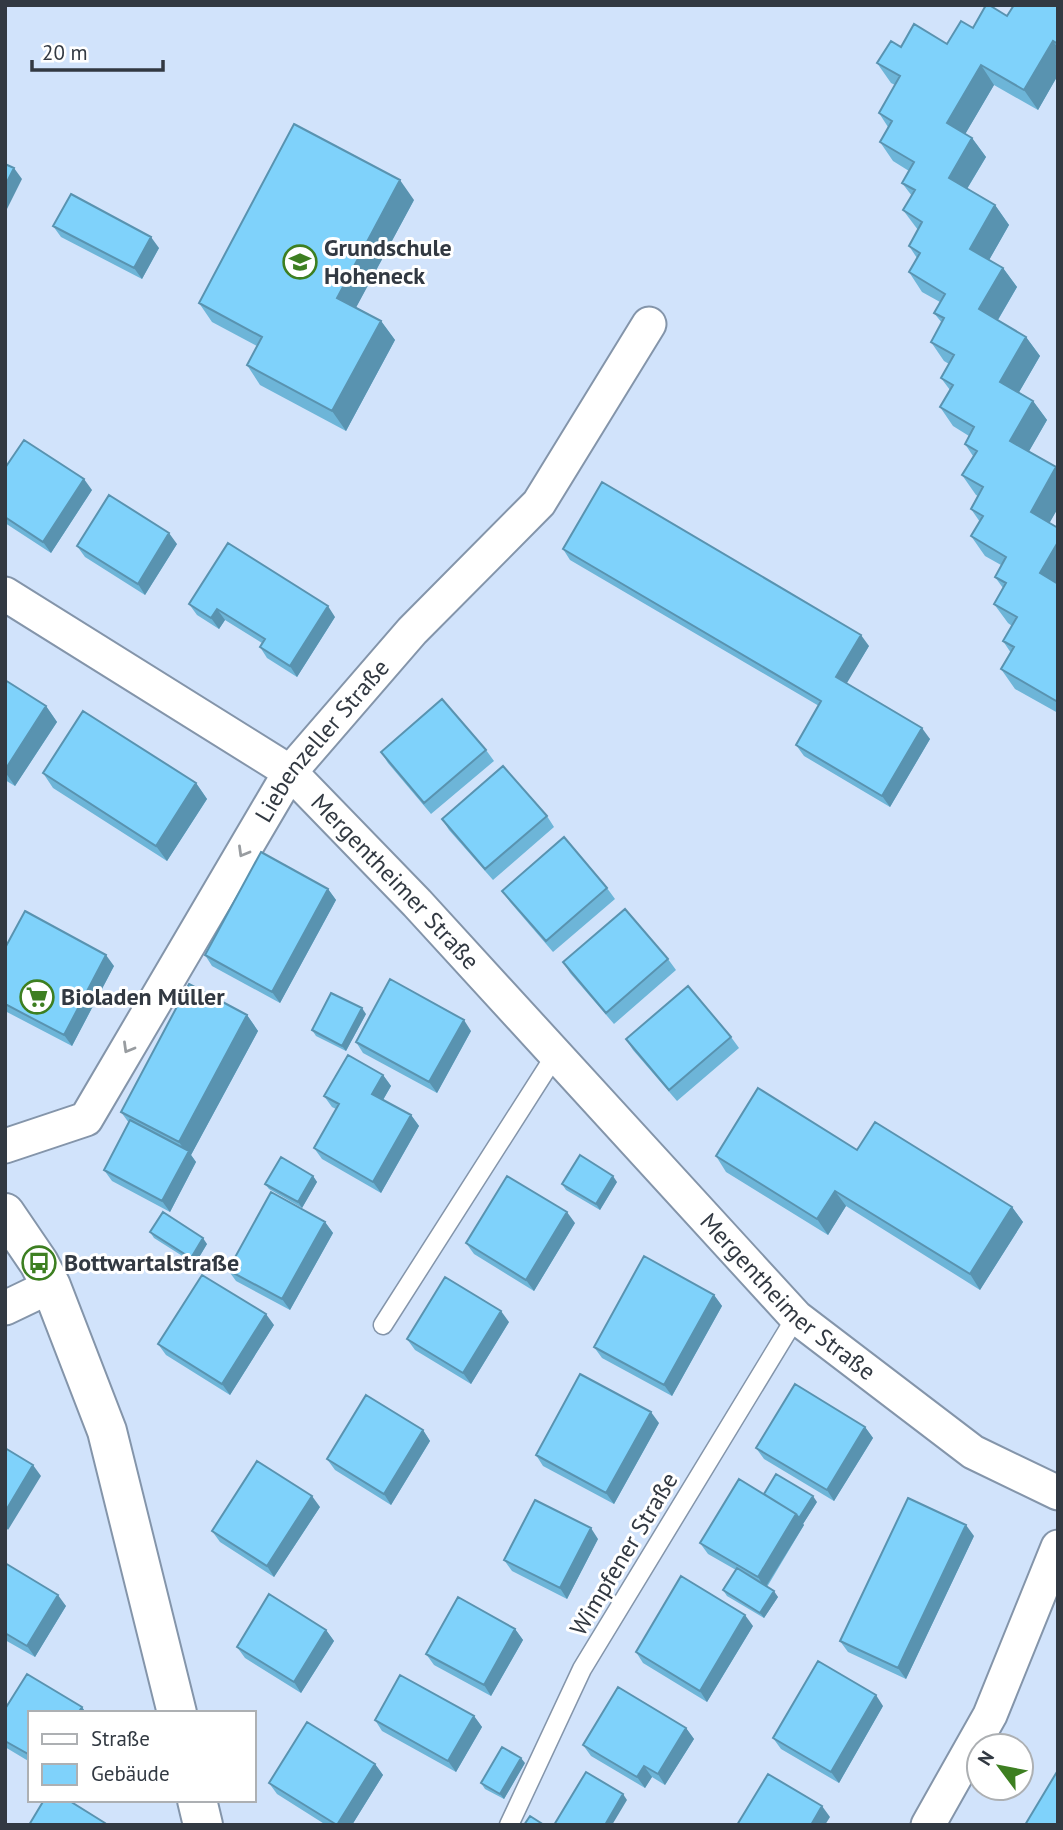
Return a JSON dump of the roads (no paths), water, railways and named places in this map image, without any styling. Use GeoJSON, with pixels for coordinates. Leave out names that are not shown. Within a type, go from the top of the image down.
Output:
{"type":"FeatureCollection","features":[{"type":"Feature","properties":{"kind":"main road"},"geometry":{"type":"LineString","coordinates":[[5,1213],[39,1262],[51,1286],[107,1431],[177,1711]]}},
{"type":"Feature","properties":{"kind":"main road"},"geometry":{"type":"LineString","coordinates":[[197,1802],[203,1825]]}},
{"type":"Feature","properties":{"kind":"street","name":"Liebenzeller Straße"},"geometry":{"type":"LineString","coordinates":[[5,1146],[86,1119],[290,772],[412,631],[539,503],[649,324]]}},
{"type":"Feature","properties":{"kind":"street","name":"Mergentheimer Straße"},"geometry":{"type":"LineString","coordinates":[[5,594],[290,772],[417,903],[796,1317],[973,1452],[1058,1493]]}},
{"type":"Feature","properties":{"kind":"street"},"geometry":{"type":"LineString","coordinates":[[5,1308],[51,1286]]}},
{"type":"Feature","properties":{"kind":"street"},"geometry":{"type":"LineString","coordinates":[[928,1825],[990,1716],[1058,1547]]}},
{"type":"Feature","properties":{"kind":"lane"},"geometry":{"type":"LineString","coordinates":[[383,1325],[524,1099],[556,1054]]}},
{"type":"Feature","properties":{"kind":"lane","name":"Wimpfener Straße"},"geometry":{"type":"LineString","coordinates":[[509,1825],[582,1669],[796,1317]]}},
{"type":"Feature","properties":{"kind":"place","name":"Grundschule Hoheneck"},"geometry":{"type":"Point","coordinates":[300,262]}},
{"type":"Feature","properties":{"kind":"place","name":"Bioladen Müller"},"geometry":{"type":"Point","coordinates":[37,997]}},
{"type":"Feature","properties":{"kind":"place","name":"Bottwartalstraße"},"geometry":{"type":"Point","coordinates":[39,1263]}}]}
